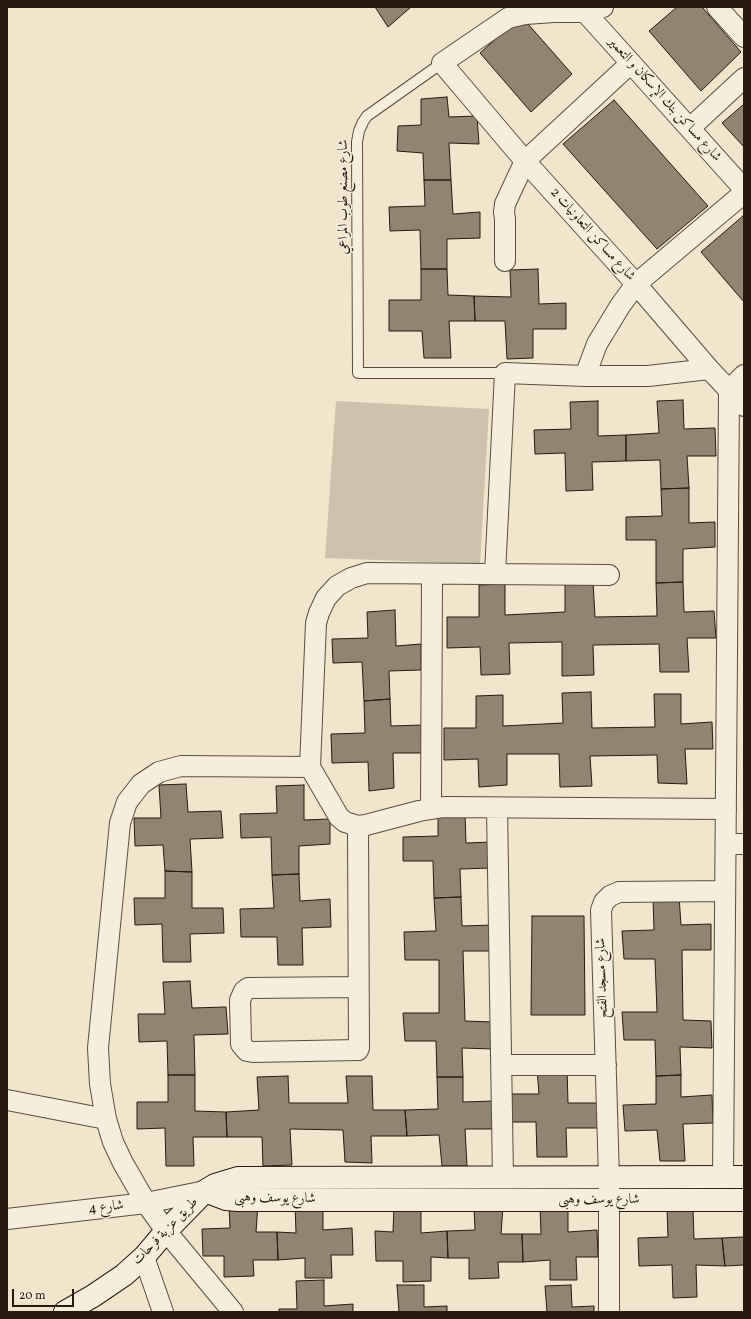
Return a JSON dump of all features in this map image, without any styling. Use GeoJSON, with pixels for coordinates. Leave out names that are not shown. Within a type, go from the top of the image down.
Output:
{"type":"FeatureCollection","features":[{"type":"Feature","properties":{"kind":"street"},"geometry":{"type":"LineString","coordinates":[[717,7],[744,37]]}},
{"type":"Feature","properties":{"kind":"street"},"geometry":{"type":"LineString","coordinates":[[442,63],[508,18],[525,14],[594,9]]}},
{"type":"Feature","properties":{"kind":"street","name":"شارع مساكن بنك الإسكان و التعمير"},"geometry":{"type":"LineString","coordinates":[[594,9],[631,63],[744,189]]}},
{"type":"Feature","properties":{"kind":"street","name":"شارع مساكن التعاونيات 2"},"geometry":{"type":"LineString","coordinates":[[442,63],[525,161],[636,284],[709,370],[744,406]]}},
{"type":"Feature","properties":{"kind":"street"},"geometry":{"type":"LineString","coordinates":[[505,261],[505,204],[525,161],[631,63]]}},
{"type":"Feature","properties":{"kind":"street"},"geometry":{"type":"LineString","coordinates":[[690,128],[744,78]]}},
{"type":"Feature","properties":{"kind":"street"},"geometry":{"type":"LineString","coordinates":[[585,376],[597,344],[620,306],[636,284],[744,193]]}},
{"type":"Feature","properties":{"kind":"street"},"geometry":{"type":"LineString","coordinates":[[495,574],[505,373],[585,376],[648,376],[709,370]]}},
{"type":"Feature","properties":{"kind":"street"},"geometry":{"type":"LineString","coordinates":[[734,1177],[725,891],[735,844],[726,809],[729,390],[744,375]]}},
{"type":"Feature","properties":{"kind":"street"},"geometry":{"type":"LineString","coordinates":[[608,575],[367,573],[351,578],[337,586],[326,598],[319,612],[316,623],[310,767],[339,818],[345,822],[358,826],[431,808],[444,807],[726,809]]}},
{"type":"Feature","properties":{"kind":"street"},"geometry":{"type":"LineString","coordinates":[[431,808],[432,574]]}},
{"type":"Feature","properties":{"kind":"street"},"geometry":{"type":"LineString","coordinates":[[233,1312],[166,1231],[146,1203],[122,1163],[106,1120],[100,1084],[98,1048],[120,823],[127,802],[141,784],[159,772],[181,766],[310,767]]}},
{"type":"Feature","properties":{"kind":"street"},"geometry":{"type":"LineString","coordinates":[[497,808],[504,1177]]}},
{"type":"Feature","properties":{"kind":"street"},"geometry":{"type":"LineString","coordinates":[[358,826],[359,1048],[358,1050],[253,1052],[247,1051],[241,1044],[240,1000],[244,991],[248,988],[358,987]]}},
{"type":"Feature","properties":{"kind":"street","name":"شارع مسجد الفتح"},"geometry":{"type":"LineString","coordinates":[[609,1312],[609,1178],[602,910],[604,902],[610,896],[619,892],[725,891]]}},
{"type":"Feature","properties":{"kind":"street"},"geometry":{"type":"LineString","coordinates":[[502,1065],[606,1065]]}},
{"type":"Feature","properties":{"kind":"street"},"geometry":{"type":"LineString","coordinates":[[7,1100],[106,1120]]}},
{"type":"Feature","properties":{"kind":"street","name":"شارع يوسف وهبى"},"geometry":{"type":"LineString","coordinates":[[205,1191],[215,1185],[238,1178],[734,1177]]}},
{"type":"Feature","properties":{"kind":"street","name":"شارع يوسف وهبى"},"geometry":{"type":"LineString","coordinates":[[205,1191],[226,1199],[238,1200],[744,1200]]}},
{"type":"Feature","properties":{"kind":"street","name":"شارع 4"},"geometry":{"type":"LineString","coordinates":[[7,1219],[146,1203],[205,1191]]}},
{"type":"Feature","properties":{"kind":"street","name":"طريق عزبة فرحات"},"geometry":{"type":"LineString","coordinates":[[65,1312],[93,1296],[124,1275],[144,1257],[166,1231],[205,1191]]}},
{"type":"Feature","properties":{"kind":"street"},"geometry":{"type":"LineString","coordinates":[[144,1257],[163,1312]]}},
{"type":"Feature","properties":{"kind":"lane","name":"شارع مصنع طوب المراعي"},"geometry":{"type":"LineString","coordinates":[[442,63],[367,116],[362,122],[359,131],[357,142],[358,373],[505,373]]}},
{"type":"Feature","properties":{"kind":"shaded area"},"geometry":{"type":"Polygon","coordinates":[[[336,401],[489,409],[480,564],[325,558],[336,401]]]}},
{"type":"Feature","properties":{"kind":"building"},"geometry":{"type":"Polygon","coordinates":[[[375,7],[411,7],[388,27],[375,7]]]}},
{"type":"Feature","properties":{"kind":"building"},"geometry":{"type":"Polygon","coordinates":[[[677,7],[702,7],[741,52],[701,91],[649,31],[677,7]]]}},
{"type":"Feature","properties":{"kind":"building"},"geometry":{"type":"Polygon","coordinates":[[[521,16],[572,74],[531,112],[480,53],[521,16]]]}},
{"type":"Feature","properties":{"kind":"building"},"geometry":{"type":"Polygon","coordinates":[[[447,97],[449,117],[477,116],[479,144],[449,143],[451,180],[424,180],[423,153],[397,151],[398,126],[421,125],[421,99],[447,97]]]}},
{"type":"Feature","properties":{"kind":"building"},"geometry":{"type":"Polygon","coordinates":[[[614,100],[708,206],[657,249],[563,144],[614,100]]]}},
{"type":"Feature","properties":{"kind":"building"},"geometry":{"type":"Polygon","coordinates":[[[744,104],[744,147],[722,123],[744,104]]]}},
{"type":"Feature","properties":{"kind":"building"},"geometry":{"type":"Polygon","coordinates":[[[424,180],[451,180],[453,214],[480,212],[480,238],[447,239],[447,269],[421,269],[420,230],[390,231],[389,207],[425,206],[424,180]]]}},
{"type":"Feature","properties":{"kind":"building"},"geometry":{"type":"Polygon","coordinates":[[[743,216],[744,217],[744,302],[701,252],[743,216]]]}},
{"type":"Feature","properties":{"kind":"building"},"geometry":{"type":"Polygon","coordinates":[[[421,269],[447,269],[448,295],[474,296],[475,321],[449,321],[451,358],[424,358],[422,331],[389,331],[389,300],[421,300],[421,269]]]}},
{"type":"Feature","properties":{"kind":"building"},"geometry":{"type":"Polygon","coordinates":[[[538,269],[539,304],[566,303],[566,329],[533,329],[533,358],[507,359],[505,321],[475,321],[474,296],[511,297],[510,270],[538,269]]]}},
{"type":"Feature","properties":{"kind":"building"},"geometry":{"type":"Polygon","coordinates":[[[683,400],[684,429],[715,428],[716,456],[687,456],[689,488],[661,489],[660,460],[626,461],[626,435],[659,433],[657,401],[683,400]]]}},
{"type":"Feature","properties":{"kind":"building"},"geometry":{"type":"Polygon","coordinates":[[[598,401],[598,436],[626,435],[626,461],[592,462],[593,490],[566,491],[565,453],[535,454],[534,430],[571,429],[570,402],[598,401]]]}},
{"type":"Feature","properties":{"kind":"building"},"geometry":{"type":"Polygon","coordinates":[[[689,488],[689,523],[715,522],[715,547],[683,549],[683,582],[656,583],[656,540],[626,540],[626,517],[662,516],[661,489],[689,488]]]}},
{"type":"Feature","properties":{"kind":"building"},"geometry":{"type":"Polygon","coordinates":[[[593,581],[595,617],[657,616],[656,583],[683,582],[684,612],[714,611],[716,638],[687,638],[689,672],[660,672],[659,644],[593,645],[594,675],[562,676],[562,642],[509,643],[510,674],[481,675],[480,647],[447,648],[447,617],[479,617],[479,585],[505,584],[505,615],[565,612],[565,582],[593,581]]]}},
{"type":"Feature","properties":{"kind":"building"},"geometry":{"type":"Polygon","coordinates":[[[395,610],[396,646],[421,644],[421,670],[389,671],[390,699],[364,701],[362,662],[333,663],[332,639],[368,638],[367,612],[395,610]]]}},
{"type":"Feature","properties":{"kind":"building"},"geometry":{"type":"Polygon","coordinates":[[[591,692],[592,728],[655,727],[654,694],[681,694],[681,724],[712,722],[713,749],[685,749],[687,784],[658,783],[657,755],[590,756],[592,786],[560,787],[559,754],[507,754],[507,785],[479,787],[478,759],[444,760],[444,728],[476,728],[476,696],[503,695],[503,726],[563,723],[562,693],[591,692]]]}},
{"type":"Feature","properties":{"kind":"building"},"geometry":{"type":"Polygon","coordinates":[[[390,699],[391,726],[422,725],[422,753],[393,753],[394,788],[369,791],[368,762],[332,763],[331,734],[365,733],[364,701],[390,699]]]}},
{"type":"Feature","properties":{"kind":"building"},"geometry":{"type":"Polygon","coordinates":[[[186,784],[188,812],[221,811],[223,838],[190,839],[192,872],[165,871],[163,845],[135,846],[134,818],[161,818],[159,785],[186,784]]]}},
{"type":"Feature","properties":{"kind":"building"},"geometry":{"type":"Polygon","coordinates":[[[304,785],[304,820],[330,819],[330,844],[299,846],[299,874],[272,875],[271,837],[241,838],[240,814],[277,813],[276,786],[304,785]]]}},
{"type":"Feature","properties":{"kind":"building"},"geometry":{"type":"Polygon","coordinates":[[[438,815],[465,815],[466,843],[492,842],[492,868],[460,869],[461,897],[434,898],[433,861],[403,861],[403,837],[438,836],[438,815]]]}},
{"type":"Feature","properties":{"kind":"building"},"geometry":{"type":"Polygon","coordinates":[[[165,871],[192,872],[192,908],[223,908],[224,933],[190,934],[191,962],[163,962],[162,924],[135,925],[134,898],[165,898],[165,871]]]}},
{"type":"Feature","properties":{"kind":"building"},"geometry":{"type":"Polygon","coordinates":[[[299,874],[300,901],[330,899],[331,927],[302,928],[303,965],[278,965],[277,937],[241,937],[240,909],[274,908],[272,875],[299,874]]]}},
{"type":"Feature","properties":{"kind":"building"},"geometry":{"type":"Polygon","coordinates":[[[679,896],[681,925],[711,924],[711,950],[682,950],[683,1020],[711,1021],[712,1048],[680,1047],[681,1075],[656,1076],[655,1040],[624,1040],[622,1012],[657,1012],[655,959],[624,959],[622,931],[654,930],[653,897],[679,896]]]}},
{"type":"Feature","properties":{"kind":"building"},"geometry":{"type":"Polygon","coordinates":[[[461,897],[462,926],[493,925],[492,951],[463,951],[465,1021],[493,1022],[493,1049],[462,1048],[463,1077],[437,1077],[436,1041],[405,1041],[403,1013],[439,1013],[439,960],[405,960],[404,932],[436,931],[434,898],[461,897]]]}},
{"type":"Feature","properties":{"kind":"building"},"geometry":{"type":"Polygon","coordinates":[[[532,916],[584,916],[585,1015],[531,1015],[532,916]]]}},
{"type":"Feature","properties":{"kind":"building"},"geometry":{"type":"Polygon","coordinates":[[[190,981],[192,1008],[226,1007],[228,1034],[194,1035],[195,1075],[168,1075],[167,1041],[139,1042],[138,1014],[165,1014],[163,982],[190,981]]]}},
{"type":"Feature","properties":{"kind":"building"},"geometry":{"type":"Polygon","coordinates":[[[567,1068],[568,1103],[600,1103],[601,1128],[566,1128],[567,1157],[537,1157],[536,1122],[508,1122],[508,1094],[539,1094],[537,1069],[567,1068]]]}},
{"type":"Feature","properties":{"kind":"building"},"geometry":{"type":"Polygon","coordinates":[[[168,1075],[195,1075],[195,1111],[226,1112],[227,1137],[193,1137],[194,1166],[166,1166],[165,1128],[137,1129],[137,1102],[168,1102],[168,1075]]]}},
{"type":"Feature","properties":{"kind":"building"},"geometry":{"type":"Polygon","coordinates":[[[681,1075],[681,1097],[712,1095],[713,1123],[683,1124],[685,1161],[660,1161],[657,1130],[625,1131],[623,1105],[656,1104],[656,1076],[681,1075]]]}},
{"type":"Feature","properties":{"kind":"building"},"geometry":{"type":"Polygon","coordinates":[[[288,1076],[289,1103],[348,1103],[346,1076],[372,1076],[373,1110],[405,1110],[407,1136],[371,1136],[372,1163],[345,1162],[343,1130],[290,1129],[292,1165],[263,1166],[262,1137],[227,1137],[226,1112],[259,1110],[257,1077],[288,1076]]]}},
{"type":"Feature","properties":{"kind":"building"},"geometry":{"type":"Polygon","coordinates":[[[437,1077],[463,1077],[463,1102],[494,1101],[495,1129],[465,1129],[467,1166],[442,1166],[439,1135],[407,1136],[405,1110],[438,1109],[437,1077]]]}},
{"type":"Feature","properties":{"kind":"building"},"geometry":{"type":"Polygon","coordinates":[[[258,1204],[256,1232],[277,1232],[278,1260],[253,1260],[254,1276],[224,1277],[224,1256],[203,1256],[202,1229],[230,1228],[229,1205],[258,1204]]]}},
{"type":"Feature","properties":{"kind":"building"},"geometry":{"type":"Polygon","coordinates":[[[295,1204],[323,1204],[323,1230],[352,1228],[353,1255],[331,1255],[332,1278],[305,1278],[305,1258],[278,1260],[277,1232],[296,1233],[295,1204]]]}},
{"type":"Feature","properties":{"kind":"building"},"geometry":{"type":"Polygon","coordinates":[[[503,1206],[501,1234],[522,1234],[523,1262],[498,1262],[499,1278],[469,1279],[469,1258],[448,1258],[447,1231],[475,1230],[474,1207],[503,1206]]]}},
{"type":"Feature","properties":{"kind":"building"},"geometry":{"type":"Polygon","coordinates":[[[540,1206],[568,1206],[568,1232],[597,1230],[598,1257],[576,1257],[577,1280],[550,1280],[550,1260],[523,1262],[522,1234],[541,1234],[540,1206]]]}},
{"type":"Feature","properties":{"kind":"building"},"geometry":{"type":"Polygon","coordinates":[[[394,1207],[421,1207],[421,1233],[447,1231],[448,1258],[431,1257],[431,1281],[403,1282],[403,1261],[376,1261],[375,1231],[393,1232],[394,1207]]]}},
{"type":"Feature","properties":{"kind":"building"},"geometry":{"type":"Polygon","coordinates":[[[693,1208],[694,1239],[722,1238],[725,1266],[696,1265],[697,1297],[673,1298],[672,1265],[639,1266],[638,1238],[668,1237],[667,1209],[693,1208]]]}},
{"type":"Feature","properties":{"kind":"building"},"geometry":{"type":"Polygon","coordinates":[[[744,1237],[744,1265],[725,1266],[722,1238],[744,1237]]]}},
{"type":"Feature","properties":{"kind":"building"},"geometry":{"type":"Polygon","coordinates":[[[324,1280],[324,1306],[353,1304],[353,1312],[279,1312],[279,1309],[297,1309],[296,1281],[324,1280]]]}},
{"type":"Feature","properties":{"kind":"building"},"geometry":{"type":"Polygon","coordinates":[[[397,1285],[424,1285],[424,1307],[447,1306],[447,1312],[399,1312],[397,1285]]]}},
{"type":"Feature","properties":{"kind":"building"},"geometry":{"type":"Polygon","coordinates":[[[571,1285],[572,1307],[594,1306],[594,1312],[547,1312],[545,1286],[571,1285]]]}}]}
